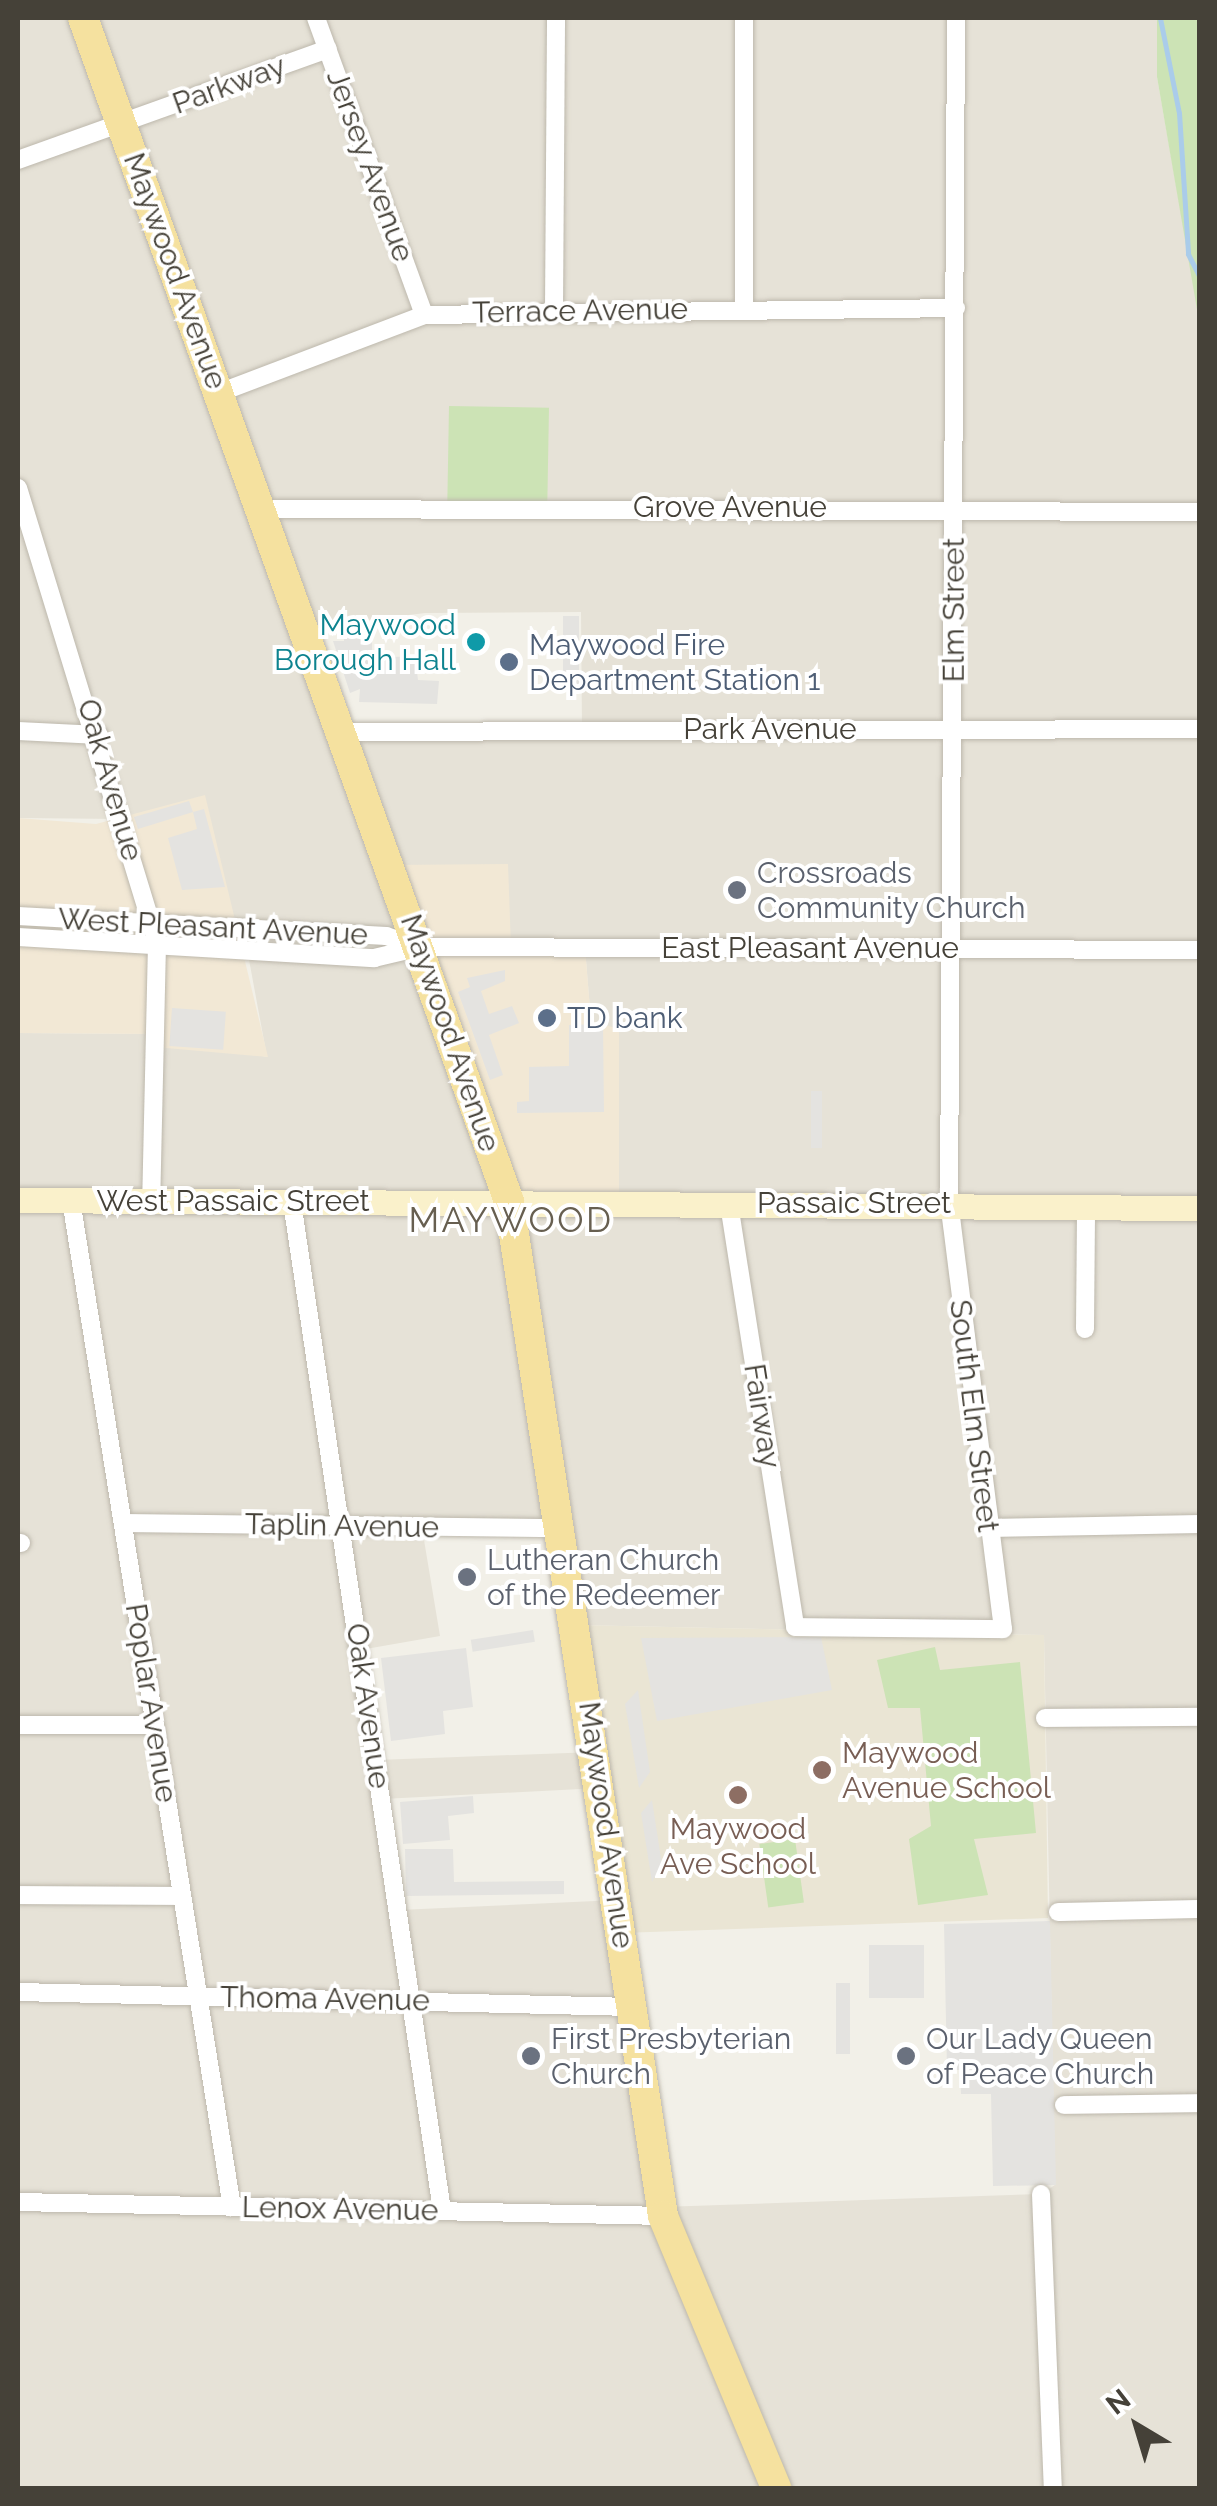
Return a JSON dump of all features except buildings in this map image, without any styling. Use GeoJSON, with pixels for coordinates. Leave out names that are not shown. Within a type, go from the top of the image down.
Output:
{"type":"FeatureCollection","features":[{"type":"Feature","properties":{"kind":"main road","name":"Maywood Avenue"},"geometry":{"type":"LineString","coordinates":[[83,18],[509,1201],[562,1528],[663,2216],[776,2488]]}},
{"type":"Feature","properties":{"kind":"main road","name":"West Passaic Street"},"geometry":{"type":"LineString","coordinates":[[18,1200],[509,1201]]}},
{"type":"Feature","properties":{"kind":"main road","name":"Passaic Street"},"geometry":{"type":"LineString","coordinates":[[509,1201],[949,1202],[1200,1208]]}},
{"type":"Feature","properties":{"kind":"street","name":"Jersey Avenue"},"geometry":{"type":"LineString","coordinates":[[316,18],[424,315]]}},
{"type":"Feature","properties":{"kind":"street"},"geometry":{"type":"LineString","coordinates":[[554,310],[556,18]]}},
{"type":"Feature","properties":{"kind":"street"},"geometry":{"type":"LineString","coordinates":[[744,18],[744,309]]}},
{"type":"Feature","properties":{"kind":"street","name":"Elm Street"},"geometry":{"type":"LineString","coordinates":[[949,1202],[956,18]]}},
{"type":"Feature","properties":{"kind":"street","name":"Parkway"},"geometry":{"type":"LineString","coordinates":[[18,160],[328,49]]}},
{"type":"Feature","properties":{"kind":"street","name":"Terrace Avenue"},"geometry":{"type":"LineString","coordinates":[[219,393],[424,315],[554,310],[956,308]]}},
{"type":"Feature","properties":{"kind":"street","name":"Oak Avenue"},"geometry":{"type":"LineString","coordinates":[[18,488],[27,541],[98,735],[157,944],[151,1200]]}},
{"type":"Feature","properties":{"kind":"street","name":"Grove Avenue"},"geometry":{"type":"LineString","coordinates":[[260,510],[954,508],[1200,512]]}},
{"type":"Feature","properties":{"kind":"street","name":"Park Avenue"},"geometry":{"type":"LineString","coordinates":[[341,732],[1200,729]]}},
{"type":"Feature","properties":{"kind":"street"},"geometry":{"type":"LineString","coordinates":[[18,730],[98,735]]}},
{"type":"Feature","properties":{"kind":"street","name":"West Pleasant Avenue"},"geometry":{"type":"LineString","coordinates":[[18,916],[386,936],[420,947]]}},
{"type":"Feature","properties":{"kind":"street","name":"West Pleasant Avenue"},"geometry":{"type":"LineString","coordinates":[[18,938],[374,958],[420,947]]}},
{"type":"Feature","properties":{"kind":"street","name":"East Pleasant Avenue"},"geometry":{"type":"LineString","coordinates":[[420,947],[1200,950]]}},
{"type":"Feature","properties":{"kind":"street","name":"Poplar Avenue"},"geometry":{"type":"LineString","coordinates":[[71,1200],[232,2206]]}},
{"type":"Feature","properties":{"kind":"street","name":"Oak Avenue"},"geometry":{"type":"LineString","coordinates":[[292,1202],[442,2211]]}},
{"type":"Feature","properties":{"kind":"street","name":"South Elm Street"},"geometry":{"type":"LineString","coordinates":[[949,1202],[1003,1630]]}},
{"type":"Feature","properties":{"kind":"street","name":"Fairway"},"geometry":{"type":"LineString","coordinates":[[729,1204],[795,1627],[1003,1630]]}},
{"type":"Feature","properties":{"kind":"street"},"geometry":{"type":"LineString","coordinates":[[1084,1329],[1086,1207]]}},
{"type":"Feature","properties":{"kind":"street","name":"Taplin Avenue"},"geometry":{"type":"LineString","coordinates":[[122,1523],[562,1528]]}},
{"type":"Feature","properties":{"kind":"street"},"geometry":{"type":"LineString","coordinates":[[988,1528],[1200,1524]]}},
{"type":"Feature","properties":{"kind":"street"},"geometry":{"type":"LineString","coordinates":[[1045,1718],[1200,1717]]}},
{"type":"Feature","properties":{"kind":"street"},"geometry":{"type":"LineString","coordinates":[[18,1725],[155,1725]]}},
{"type":"Feature","properties":{"kind":"street"},"geometry":{"type":"LineString","coordinates":[[18,1895],[182,1896]]}},
{"type":"Feature","properties":{"kind":"street"},"geometry":{"type":"LineString","coordinates":[[1058,1912],[1200,1909]]}},
{"type":"Feature","properties":{"kind":"street","name":"Thoma Avenue"},"geometry":{"type":"LineString","coordinates":[[18,1992],[632,2006]]}},
{"type":"Feature","properties":{"kind":"street"},"geometry":{"type":"LineString","coordinates":[[1064,2105],[1200,2104]]}},
{"type":"Feature","properties":{"kind":"street"},"geometry":{"type":"LineString","coordinates":[[1042,2194],[1053,2488]]}},
{"type":"Feature","properties":{"kind":"street","name":"Lenox Avenue"},"geometry":{"type":"LineString","coordinates":[[18,2202],[663,2216]]}},
{"type":"Feature","properties":{"kind":"shaded area"},"geometry":{"type":"Polygon","coordinates":[[[18,18],[1157,18],[1157,77],[1200,321],[1199,2488],[18,2488],[18,1033],[155,1034],[267,1057],[247,949],[419,947],[238,928],[229,903],[121,819],[18,818],[18,18]],[[581,612],[425,613],[304,628],[341,732],[582,730],[581,612]],[[421,947],[591,1022],[585,948],[421,947]],[[422,1528],[440,1636],[360,1650],[377,1760],[595,1752],[600,1788],[382,1799],[399,1910],[617,1900],[662,2207],[1041,2194],[1055,2185],[1044,1635],[576,1625],[562,1529],[422,1528]]]}},
{"type":"Feature","properties":{"kind":"shaded area"},"geometry":{"type":"Polygon","coordinates":[[[563,616],[579,616],[579,692],[563,692],[563,616]]]}},
{"type":"Feature","properties":{"kind":"shaded area"},"geometry":{"type":"Polygon","coordinates":[[[372,627],[372,658],[415,656],[418,680],[439,681],[437,704],[359,702],[360,689],[350,693],[333,641],[344,641],[344,628],[372,627]]]}},
{"type":"Feature","properties":{"kind":"shaded area"},"geometry":{"type":"Polygon","coordinates":[[[205,795],[268,1057],[155,1047],[154,1034],[18,1033],[18,818],[96,824],[205,795]]]}},
{"type":"Feature","properties":{"kind":"shaded area"},"geometry":{"type":"Polygon","coordinates":[[[189,801],[193,812],[138,829],[134,817],[189,801]]]}},
{"type":"Feature","properties":{"kind":"shaded area"},"geometry":{"type":"Polygon","coordinates":[[[204,809],[225,887],[182,890],[168,838],[197,829],[193,812],[204,809]]]}},
{"type":"Feature","properties":{"kind":"shaded area"},"geometry":{"type":"Polygon","coordinates":[[[508,864],[511,947],[585,947],[591,1021],[619,1029],[619,1202],[509,1201],[390,865],[508,864]]]}},
{"type":"Feature","properties":{"kind":"shaded area"},"geometry":{"type":"Polygon","coordinates":[[[505,970],[505,981],[481,991],[489,1014],[512,1006],[519,1023],[489,1035],[503,1075],[490,1080],[458,992],[470,987],[467,978],[505,970]]]}},
{"type":"Feature","properties":{"kind":"shaded area"},"geometry":{"type":"Polygon","coordinates":[[[172,1008],[226,1012],[223,1050],[169,1046],[172,1008]]]}},
{"type":"Feature","properties":{"kind":"shaded area"},"geometry":{"type":"Polygon","coordinates":[[[603,1024],[604,1112],[517,1113],[517,1102],[529,1101],[529,1067],[569,1066],[569,1025],[603,1024]]]}},
{"type":"Feature","properties":{"kind":"shaded area"},"geometry":{"type":"Polygon","coordinates":[[[811,1091],[822,1091],[822,1148],[811,1148],[811,1091]]]}},
{"type":"Feature","properties":{"kind":"shaded area","name":"Maywood Avenue School"},"geometry":{"type":"Polygon","coordinates":[[[576,1625],[1044,1635],[1048,1918],[622,1933],[576,1625]]]}},
{"type":"Feature","properties":{"kind":"shaded area"},"geometry":{"type":"Polygon","coordinates":[[[533,1630],[535,1642],[473,1652],[471,1640],[533,1630]]]}},
{"type":"Feature","properties":{"kind":"shaded area"},"geometry":{"type":"Polygon","coordinates":[[[821,1637],[832,1690],[657,1721],[641,1638],[821,1637]]]}},
{"type":"Feature","properties":{"kind":"shaded area"},"geometry":{"type":"Polygon","coordinates":[[[466,1648],[473,1707],[443,1711],[445,1734],[391,1741],[381,1658],[466,1648]]]}},
{"type":"Feature","properties":{"kind":"shaded area"},"geometry":{"type":"Polygon","coordinates":[[[638,1690],[650,1772],[639,1788],[625,1704],[638,1690]]]}},
{"type":"Feature","properties":{"kind":"shaded area"},"geometry":{"type":"Polygon","coordinates":[[[473,1796],[474,1813],[448,1816],[450,1840],[403,1844],[400,1802],[473,1796]]]}},
{"type":"Feature","properties":{"kind":"shaded area"},"geometry":{"type":"Polygon","coordinates":[[[652,1800],[662,1865],[652,1882],[641,1813],[652,1800]]]}},
{"type":"Feature","properties":{"kind":"shaded area"},"geometry":{"type":"Polygon","coordinates":[[[405,1849],[453,1849],[454,1882],[564,1881],[564,1894],[406,1896],[405,1849]]]}},
{"type":"Feature","properties":{"kind":"shaded area"},"geometry":{"type":"Polygon","coordinates":[[[1050,1921],[1056,2185],[993,2186],[991,2094],[961,2094],[960,2070],[947,2070],[944,1924],[1050,1921]]]}},
{"type":"Feature","properties":{"kind":"shaded area"},"geometry":{"type":"Polygon","coordinates":[[[869,1945],[924,1945],[924,1998],[869,1998],[869,1945]]]}},
{"type":"Feature","properties":{"kind":"shaded area"},"geometry":{"type":"Polygon","coordinates":[[[836,1983],[850,1983],[850,2054],[836,2054],[836,1983]]]}},
{"type":"Feature","properties":{"kind":"green space"},"geometry":{"type":"Polygon","coordinates":[[[1157,18],[1199,18],[1199,321],[1157,77],[1157,18]]]}},
{"type":"Feature","properties":{"kind":"green space"},"geometry":{"type":"Polygon","coordinates":[[[449,406],[549,408],[547,508],[447,506],[449,406]]]}},
{"type":"Feature","properties":{"kind":"green space"},"geometry":{"type":"Polygon","coordinates":[[[935,1647],[940,1670],[1020,1662],[1036,1833],[974,1839],[988,1895],[918,1905],[909,1839],[931,1826],[920,1708],[888,1708],[877,1660],[935,1647]]]}},
{"type":"Feature","properties":{"kind":"green space"},"geometry":{"type":"Polygon","coordinates":[[[795,1839],[804,1902],[768,1907],[759,1844],[795,1839]]]}},
{"type":"Feature","properties":{"kind":"waterway"},"geometry":{"type":"LineString","coordinates":[[1160,18],[1179,113],[1188,254],[1200,278]]}},
{"type":"Feature","properties":{"kind":"place","name":"Maywood Borough Hall"},"geometry":{"type":"Point","coordinates":[476,642]}},
{"type":"Feature","properties":{"kind":"place","name":"Maywood Fire Department Station 1"},"geometry":{"type":"Point","coordinates":[509,662]}},
{"type":"Feature","properties":{"kind":"place","name":"Crossroads Community Church"},"geometry":{"type":"Point","coordinates":[737,890]}},
{"type":"Feature","properties":{"kind":"place","name":"TD bank"},"geometry":{"type":"Point","coordinates":[547,1018]}},
{"type":"Feature","properties":{"kind":"place","name":"Lutheran Church of the Redeemer"},"geometry":{"type":"Point","coordinates":[467,1577]}},
{"type":"Feature","properties":{"kind":"place","name":"Maywood Avenue School"},"geometry":{"type":"Point","coordinates":[822,1770]}},
{"type":"Feature","properties":{"kind":"place","name":"Maywood Ave School"},"geometry":{"type":"Point","coordinates":[738,1795]}},
{"type":"Feature","properties":{"kind":"place","name":"First Presbyterian Church"},"geometry":{"type":"Point","coordinates":[531,2056]}},
{"type":"Feature","properties":{"kind":"place","name":"Our Lady Queen of Peace Church"},"geometry":{"type":"Point","coordinates":[906,2056]}},
{"type":"Feature","properties":{"kind":"district","name":"MAYWOOD"},"geometry":{"type":"Point","coordinates":[511,1220]}}]}
